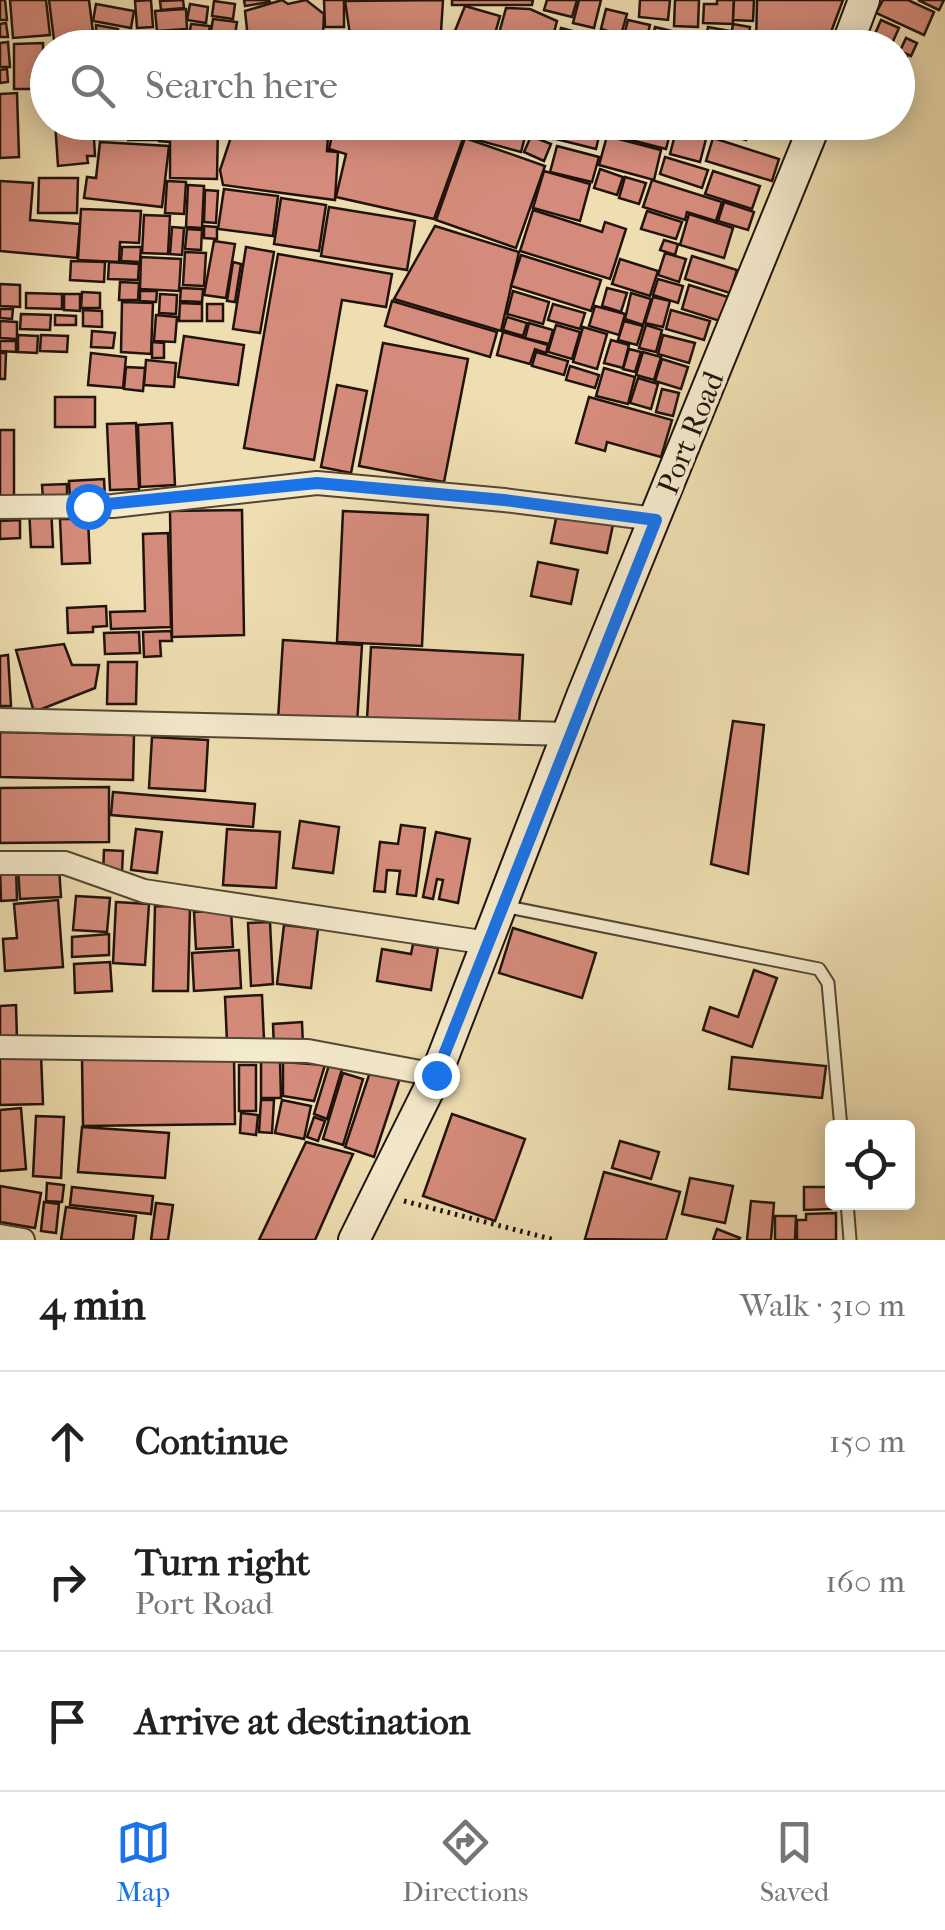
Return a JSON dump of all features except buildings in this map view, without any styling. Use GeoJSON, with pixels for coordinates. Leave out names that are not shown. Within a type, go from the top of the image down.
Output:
{"type":"FeatureCollection","features":[{"type":"Feature","properties":{"kind":"main road"},"geometry":{"type":"LineString","coordinates":[[853,30],[864,0]]}},
{"type":"Feature","properties":{"kind":"main road","name":"Port Road"},"geometry":{"type":"LineString","coordinates":[[354,1240],[436,1075],[809,140]]}},
{"type":"Feature","properties":{"kind":"street"},"geometry":{"type":"LineString","coordinates":[[0,508],[112,506],[317,483],[504,500],[656,520]]}},
{"type":"Feature","properties":{"kind":"street"},"geometry":{"type":"LineString","coordinates":[[0,720],[569,734]]}},
{"type":"Feature","properties":{"kind":"street"},"geometry":{"type":"LineString","coordinates":[[0,862],[64,863],[144,891],[488,943]]}},
{"type":"Feature","properties":{"kind":"street"},"geometry":{"type":"LineString","coordinates":[[0,1048],[308,1050],[436,1075]]}},
{"type":"Feature","properties":{"kind":"street"},"geometry":{"type":"LineString","coordinates":[[0,1236],[23,1240]]}},
{"type":"Feature","properties":{"kind":"lane"},"geometry":{"type":"LineString","coordinates":[[503,906],[819,969],[828,983],[840,1120]]}},
{"type":"Feature","properties":{"kind":"lane"},"geometry":{"type":"LineString","coordinates":[[848,1210],[850,1240]]}},
{"type":"Feature","properties":{"kind":"path"},"geometry":{"type":"LineString","coordinates":[[377,1194],[555,1240]]}},
{"type":"Feature","properties":{"kind":"route"},"geometry":{"type":"LineString","coordinates":[[88,506],[317,483],[504,500],[656,520],[582,696],[436,1075]]}}]}
